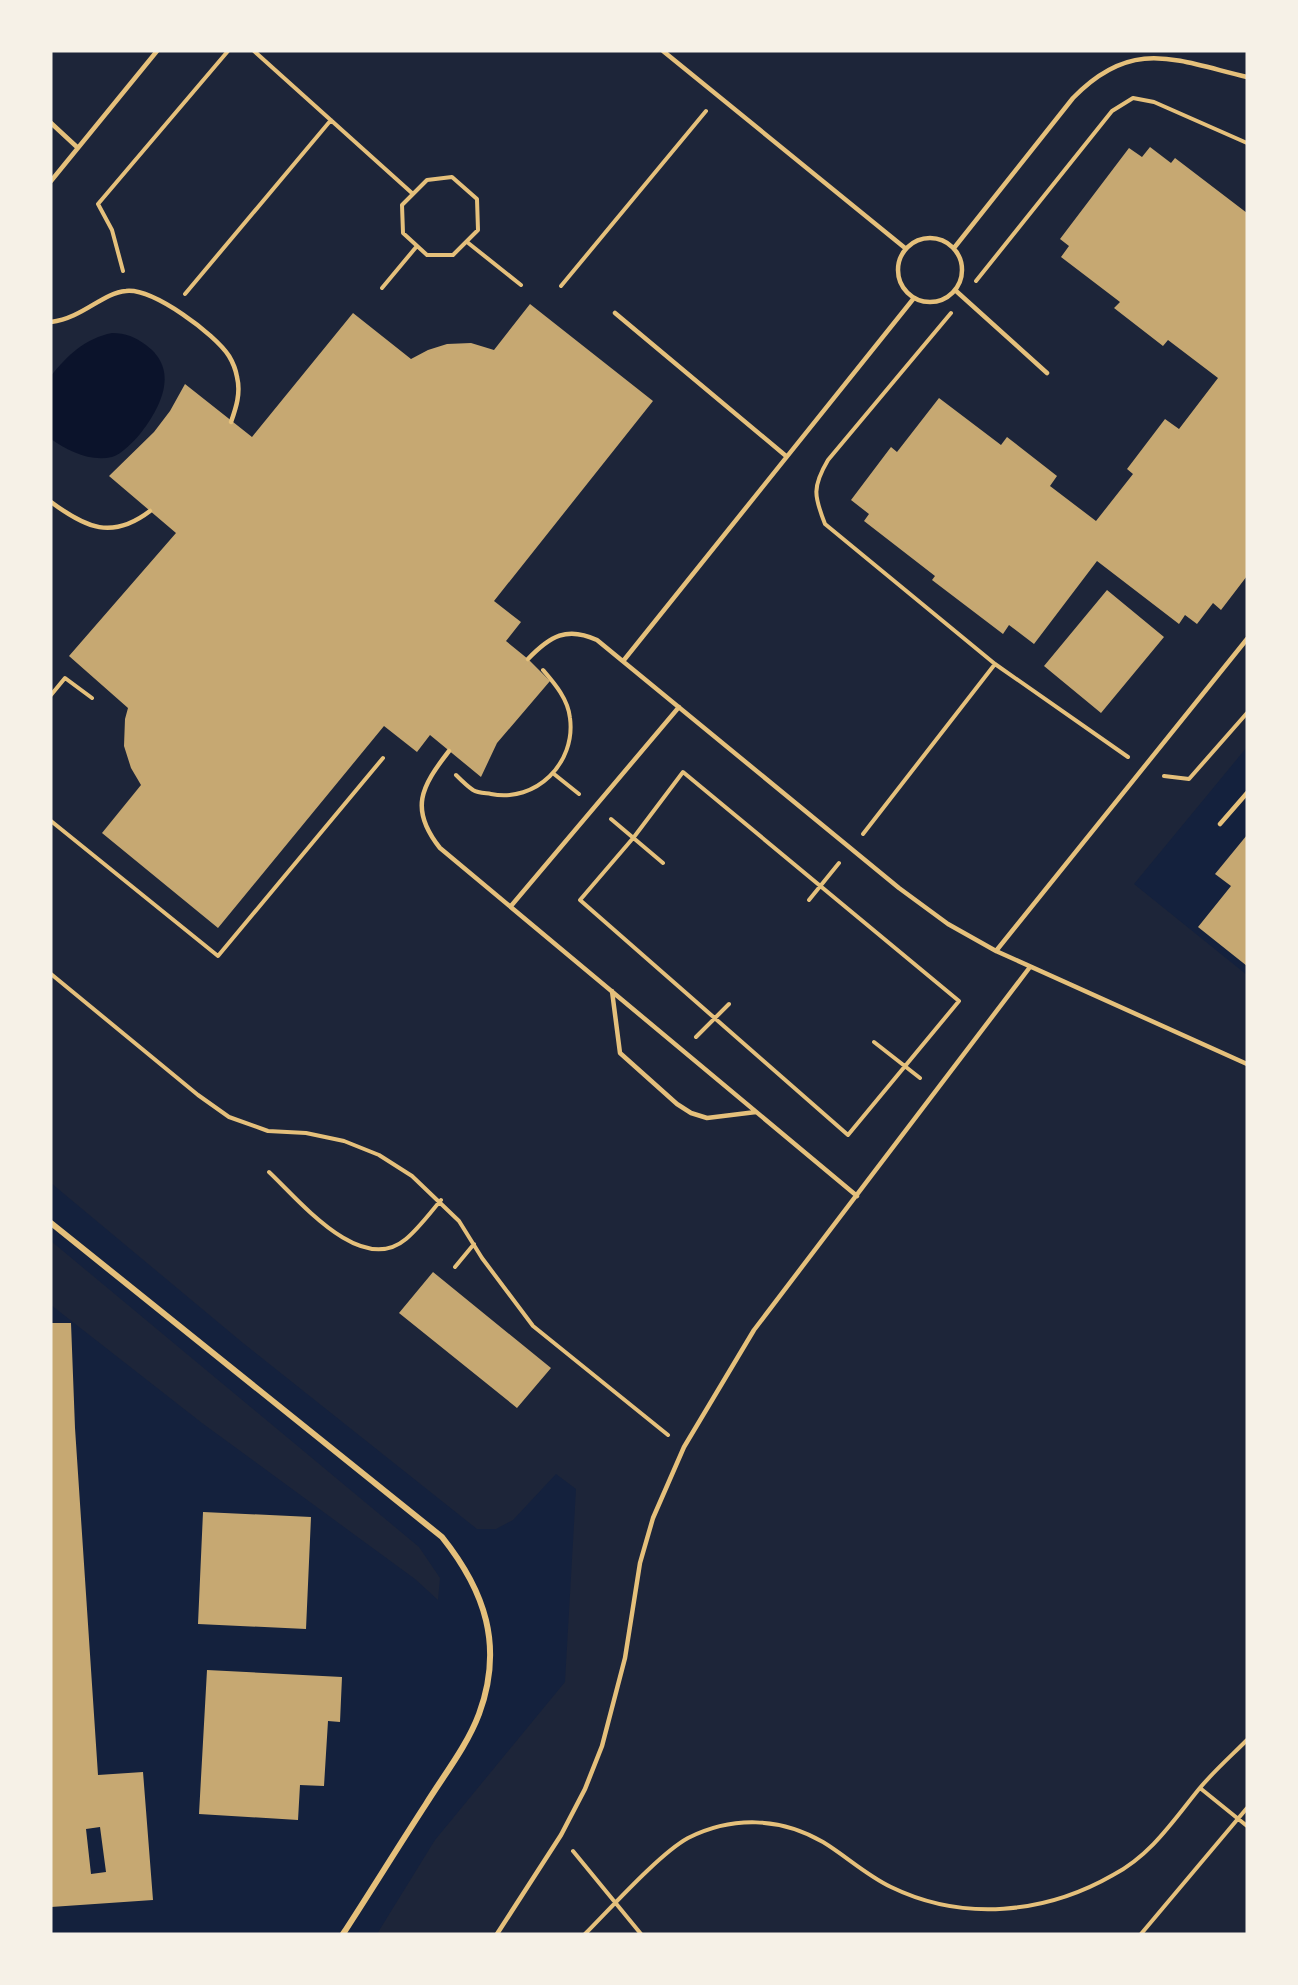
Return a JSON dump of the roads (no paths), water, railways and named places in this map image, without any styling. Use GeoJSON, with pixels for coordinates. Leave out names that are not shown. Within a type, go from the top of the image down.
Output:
{"type":"FeatureCollection","features":[{"type":"Feature","properties":{"kind":"street"},"geometry":{"type":"LineString","coordinates":[[51,1223],[442,1537],[466,1567],[482,1602],[489,1649],[489,1677],[479,1714],[461,1749],[343,1934]]}},
{"type":"Feature","properties":{"kind":"lane"},"geometry":{"type":"LineString","coordinates":[[51,181],[157,51]]}},
{"type":"Feature","properties":{"kind":"lane"},"geometry":{"type":"LineString","coordinates":[[663,51],[905,248]]}},
{"type":"Feature","properties":{"kind":"lane"},"geometry":{"type":"LineString","coordinates":[[954,248],[1073,98],[1092,78],[1116,64],[1143,58],[1171,59],[1247,77]]}},
{"type":"Feature","properties":{"kind":"lane"},"geometry":{"type":"LineString","coordinates":[[51,123],[78,148]]}},
{"type":"Feature","properties":{"kind":"lane"},"geometry":{"type":"LineString","coordinates":[[929,237],[943,240],[954,248],[962,268],[955,290],[936,301],[914,298],[905,291],[898,275],[899,258],[905,248],[916,240],[929,237]]}},
{"type":"Feature","properties":{"kind":"lane"},"geometry":{"type":"LineString","coordinates":[[51,322],[72,318],[115,293],[128,290],[143,292],[172,308],[213,338],[230,356],[238,378],[238,402],[231,422]]}},
{"type":"Feature","properties":{"kind":"lane"},"geometry":{"type":"LineString","coordinates":[[955,290],[1047,373]]}},
{"type":"Feature","properties":{"kind":"lane"},"geometry":{"type":"LineString","coordinates":[[624,660],[914,298]]}},
{"type":"Feature","properties":{"kind":"lane"},"geometry":{"type":"LineString","coordinates":[[615,313],[786,456]]}},
{"type":"Feature","properties":{"kind":"lane"},"geometry":{"type":"LineString","coordinates":[[51,502],[75,519],[94,527],[115,528],[135,522],[150,511]]}},
{"type":"Feature","properties":{"kind":"lane"},"geometry":{"type":"LineString","coordinates":[[530,657],[553,638],[568,632],[583,634],[597,640],[899,888],[948,924],[1030,968],[1247,1064]]}},
{"type":"Feature","properties":{"kind":"lane"},"geometry":{"type":"LineString","coordinates":[[996,951],[1247,639]]}},
{"type":"Feature","properties":{"kind":"lane"},"geometry":{"type":"LineString","coordinates":[[511,906],[679,707]]}},
{"type":"Feature","properties":{"kind":"lane"},"geometry":{"type":"LineString","coordinates":[[449,751],[427,780],[421,797],[421,816],[428,833],[440,848],[857,1196]]}},
{"type":"Feature","properties":{"kind":"lane"},"geometry":{"type":"LineString","coordinates":[[1220,824],[1247,793]]}},
{"type":"Feature","properties":{"kind":"lane"},"geometry":{"type":"LineString","coordinates":[[497,1934],[561,1834],[585,1789],[602,1746],[625,1658],[640,1563],[653,1518],[684,1447],[754,1330],[1030,968]]}},
{"type":"Feature","properties":{"kind":"lane"},"geometry":{"type":"LineString","coordinates":[[612,991],[620,1053],[677,1104],[691,1113],[707,1118],[756,1112]]}}]}
